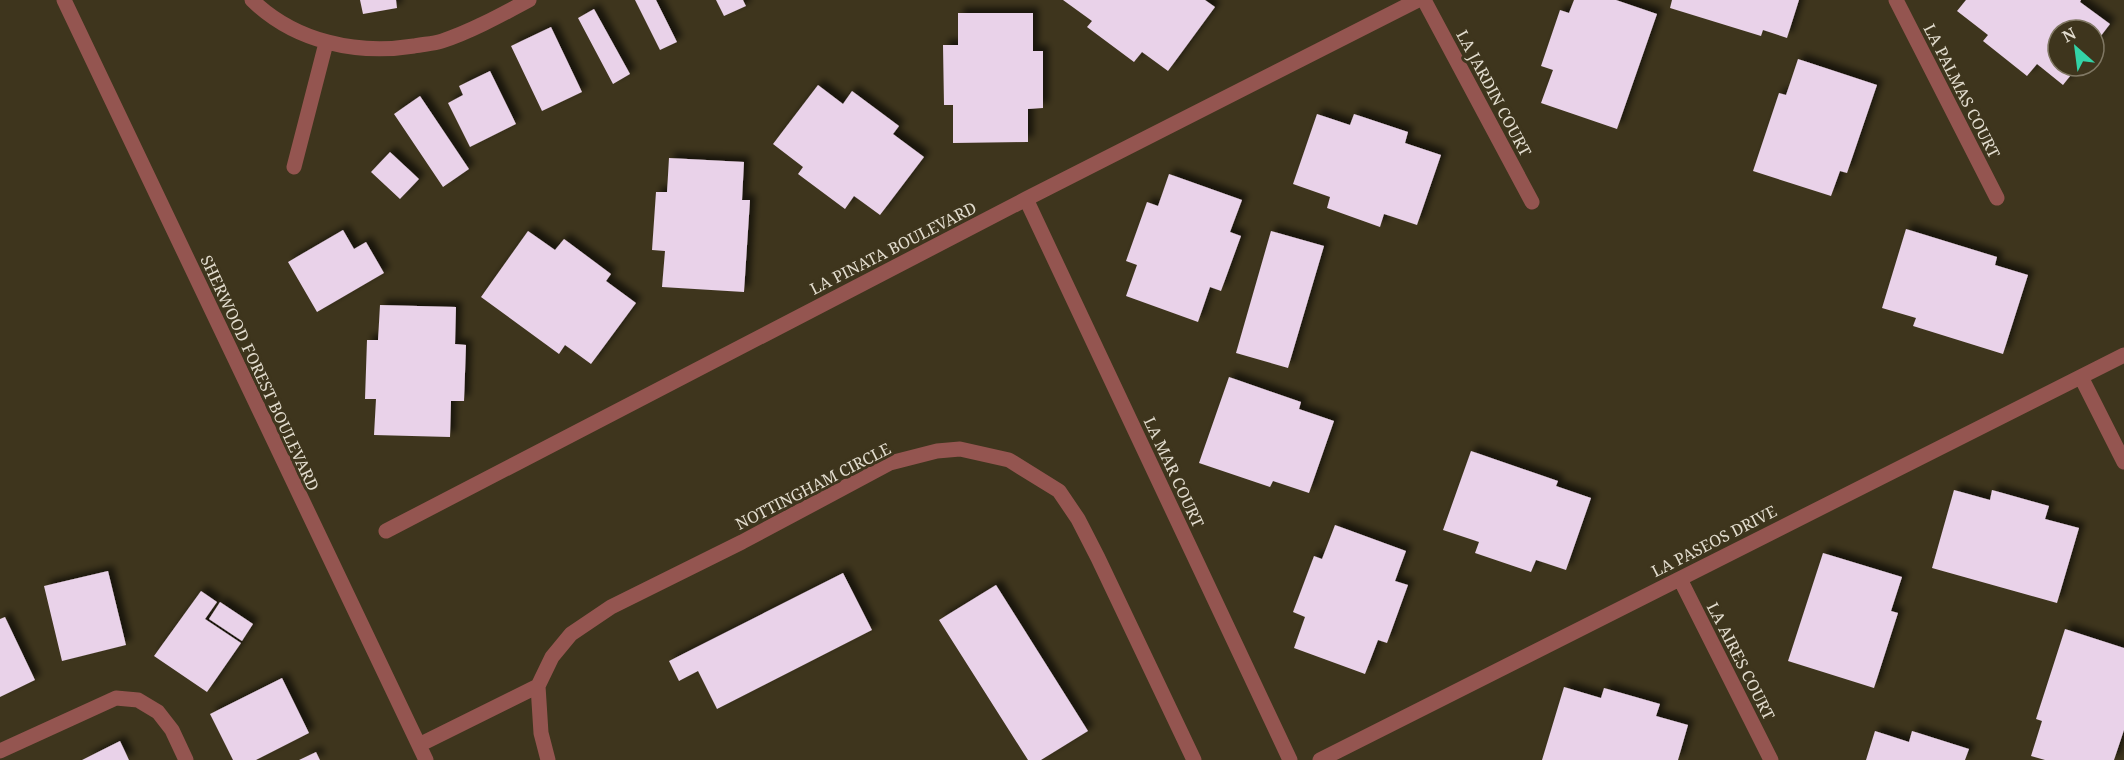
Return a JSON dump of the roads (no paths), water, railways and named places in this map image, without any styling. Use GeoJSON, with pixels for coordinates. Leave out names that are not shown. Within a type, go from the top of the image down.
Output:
{"type":"FeatureCollection","features":[{"type":"Feature","properties":{"kind":"street","name":"SHERWOOD FOREST BOULEVARD"},"geometry":{"type":"LineString","coordinates":[[64,0],[426,760]]}},
{"type":"Feature","properties":{"kind":"street"},"geometry":{"type":"LineString","coordinates":[[252,0],[276,20],[326,43],[392,50],[440,42],[483,24],[530,0]]}},
{"type":"Feature","properties":{"kind":"street","name":"LA PINATA BOULEVARD"},"geometry":{"type":"LineString","coordinates":[[386,531],[1026,199],[1418,0]]}},
{"type":"Feature","properties":{"kind":"street","name":"LA JARDIN COURT"},"geometry":{"type":"LineString","coordinates":[[1424,0],[1532,202]]}},
{"type":"Feature","properties":{"kind":"street","name":"LA PALMAS COURT"},"geometry":{"type":"LineString","coordinates":[[1896,0],[1997,198]]}},
{"type":"Feature","properties":{"kind":"street"},"geometry":{"type":"LineString","coordinates":[[294,167],[326,43]]}},
{"type":"Feature","properties":{"kind":"street","name":"LA MAR COURT"},"geometry":{"type":"LineString","coordinates":[[1026,199],[1290,760]]}},
{"type":"Feature","properties":{"kind":"street","name":"LA PASEOS DRIVE"},"geometry":{"type":"LineString","coordinates":[[1320,760],[2124,355]]}},
{"type":"Feature","properties":{"kind":"street"},"geometry":{"type":"LineString","coordinates":[[2081,377],[2124,462]]}},
{"type":"Feature","properties":{"kind":"street","name":"NOTTINGHAM CIRCLE"},"geometry":{"type":"LineString","coordinates":[[548,760],[541,733],[538,686],[552,657],[571,633],[612,607],[742,542],[890,463],[937,451],[960,449],[1009,460],[1059,491],[1078,519],[1098,558],[1194,760]]}},
{"type":"Feature","properties":{"kind":"street","name":"LA AIRES COURT"},"geometry":{"type":"LineString","coordinates":[[1680,579],[1771,760]]}},
{"type":"Feature","properties":{"kind":"street"},"geometry":{"type":"LineString","coordinates":[[418,745],[538,686]]}},
{"type":"Feature","properties":{"kind":"street"},"geometry":{"type":"LineString","coordinates":[[0,751],[116,698],[138,700],[158,712],[172,730],[186,760]]}}]}
